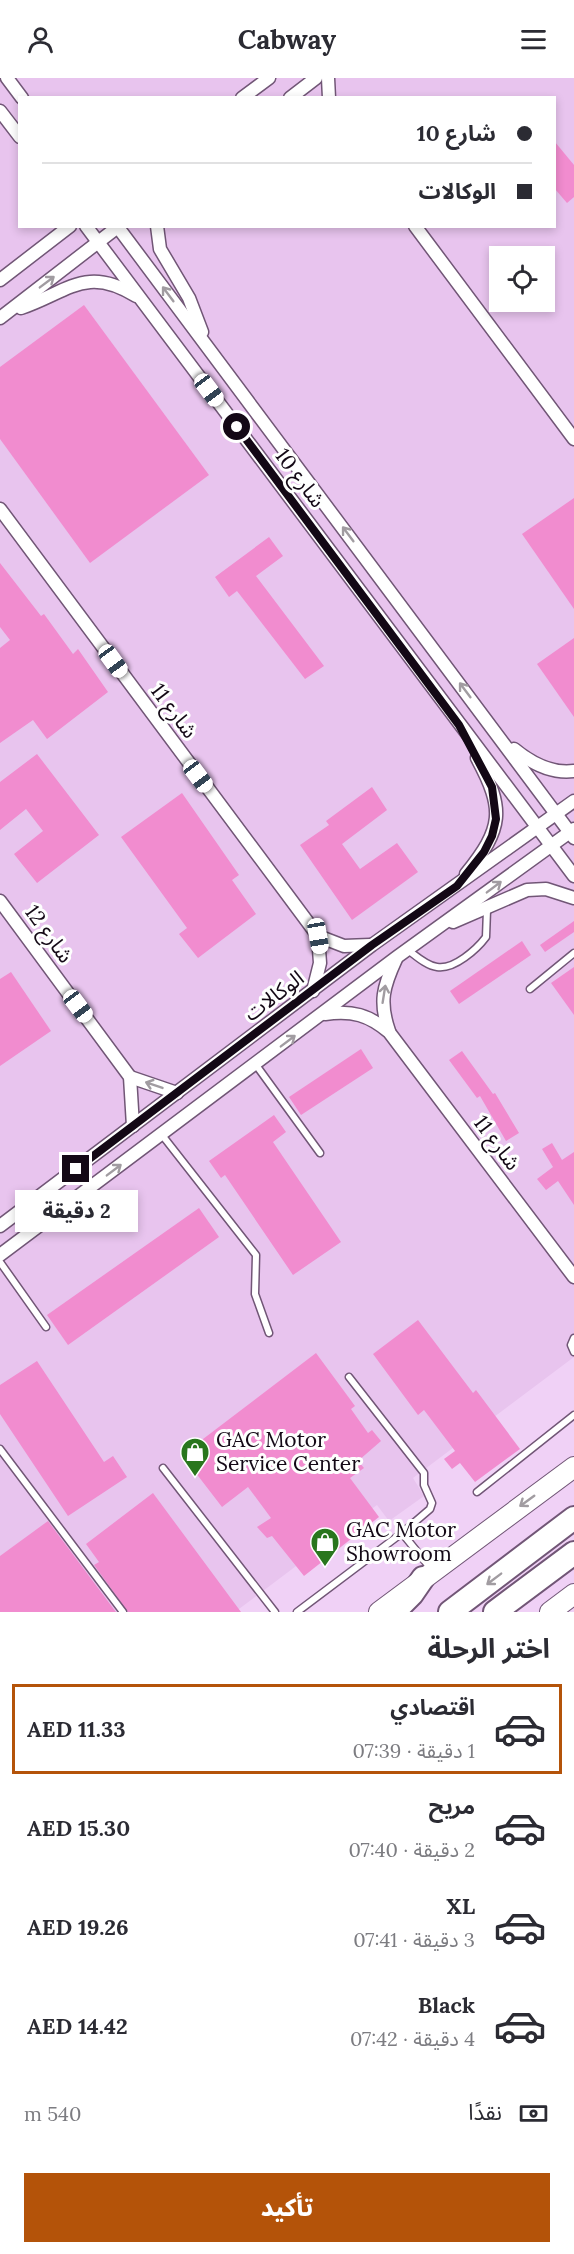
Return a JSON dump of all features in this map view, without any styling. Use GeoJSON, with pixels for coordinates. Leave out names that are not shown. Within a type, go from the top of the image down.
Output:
{"type":"FeatureCollection","features":[{"type":"Feature","properties":{"kind":"highway"},"geometry":{"type":"LineString","coordinates":[[450,1612],[574,1518]]}},
{"type":"Feature","properties":{"kind":"highway"},"geometry":{"type":"LineString","coordinates":[[495,1612],[574,1553]]}},
{"type":"Feature","properties":{"kind":"highway"},"geometry":{"type":"LineString","coordinates":[[394,1612],[428,1574]]}},
{"type":"Feature","properties":{"kind":"main road"},"geometry":{"type":"LineString","coordinates":[[379,1612],[574,1467]]}},
{"type":"Feature","properties":{"kind":"main road"},"geometry":{"type":"LineString","coordinates":[[550,1612],[574,1594]]}},
{"type":"Feature","properties":{"kind":"street"},"geometry":{"type":"LineString","coordinates":[[7,78],[20,96]]}},
{"type":"Feature","properties":{"kind":"street"},"geometry":{"type":"LineString","coordinates":[[244,96],[257,83],[269,78]]}},
{"type":"Feature","properties":{"kind":"street"},"geometry":{"type":"LineString","coordinates":[[293,96],[316,78]]}},
{"type":"Feature","properties":{"kind":"street"},"geometry":{"type":"LineString","coordinates":[[328,78],[329,96]]}},
{"type":"Feature","properties":{"kind":"street"},"geometry":{"type":"LineString","coordinates":[[0,111],[18,138]]}},
{"type":"Feature","properties":{"kind":"street"},"geometry":{"type":"LineString","coordinates":[[49,242],[51,228]]}},
{"type":"Feature","properties":{"kind":"street"},"geometry":{"type":"LineString","coordinates":[[0,280],[67,228]]}},
{"type":"Feature","properties":{"kind":"street","name":"شارع 10"},"geometry":{"type":"LineString","coordinates":[[87,228],[574,876]]}},
{"type":"Feature","properties":{"kind":"street"},"geometry":{"type":"LineString","coordinates":[[4,315],[117,228]]}},
{"type":"Feature","properties":{"kind":"street","name":"شارع 10"},"geometry":{"type":"LineString","coordinates":[[119,228],[556,814],[573,833]]}},
{"type":"Feature","properties":{"kind":"street","name":"شارع 10"},"geometry":{"type":"LineString","coordinates":[[157,228],[160,249],[189,298],[205,342]]}},
{"type":"Feature","properties":{"kind":"street"},"geometry":{"type":"LineString","coordinates":[[416,228],[574,439]]}},
{"type":"Feature","properties":{"kind":"street"},"geometry":{"type":"LineString","coordinates":[[4,315],[85,281],[111,284],[143,300]]}},
{"type":"Feature","properties":{"kind":"street","name":"شارع 11"},"geometry":{"type":"LineString","coordinates":[[0,509],[318,936]]}},
{"type":"Feature","properties":{"kind":"street","name":"شارع 10"},"geometry":{"type":"LineString","coordinates":[[457,886],[484,852],[492,836],[496,819],[492,787],[459,725]]}},
{"type":"Feature","properties":{"kind":"street"},"geometry":{"type":"LineString","coordinates":[[500,737],[532,762],[561,771],[574,771]]}},
{"type":"Feature","properties":{"kind":"street","name":"الوكالات"},"geometry":{"type":"LineString","coordinates":[[0,1226],[313,992],[372,945],[574,801]]}},
{"type":"Feature","properties":{"kind":"street"},"geometry":{"type":"LineString","coordinates":[[0,1255],[324,1014],[402,953],[551,846],[573,833]]}},
{"type":"Feature","properties":{"kind":"street"},"geometry":{"type":"LineString","coordinates":[[440,927],[487,910],[527,890],[546,889],[574,898]]}},
{"type":"Feature","properties":{"kind":"street","name":"شارع 12"},"geometry":{"type":"LineString","coordinates":[[0,901],[130,1077]]}},
{"type":"Feature","properties":{"kind":"street"},"geometry":{"type":"LineString","coordinates":[[313,992],[320,963],[318,936],[344,945],[372,945]]}},
{"type":"Feature","properties":{"kind":"street","name":"شارع 11"},"geometry":{"type":"LineString","coordinates":[[389,1032],[382,1012],[382,997],[402,953]]}},
{"type":"Feature","properties":{"kind":"street","name":"شارع 11"},"geometry":{"type":"LineString","coordinates":[[324,1014],[359,1013],[376,1020],[389,1032],[574,1277]]}},
{"type":"Feature","properties":{"kind":"street"},"geometry":{"type":"LineString","coordinates":[[133,1126],[130,1077],[177,1093]]}},
{"type":"Feature","properties":{"kind":"lane"},"geometry":{"type":"LineString","coordinates":[[402,953],[435,967],[444,968],[456,963],[486,937],[487,910]]}},
{"type":"Feature","properties":{"kind":"lane"},"geometry":{"type":"LineString","coordinates":[[530,989],[574,953]]}},
{"type":"Feature","properties":{"kind":"lane"},"geometry":{"type":"LineString","coordinates":[[256,1065],[321,1153]]}},
{"type":"Feature","properties":{"kind":"lane"},"geometry":{"type":"LineString","coordinates":[[162,1135],[256,1255],[255,1294],[269,1333]]}},
{"type":"Feature","properties":{"kind":"lane"},"geometry":{"type":"LineString","coordinates":[[0,1262],[46,1327]]}},
{"type":"Feature","properties":{"kind":"lane"},"geometry":{"type":"LineString","coordinates":[[574,1338],[571,1345],[574,1352]]}},
{"type":"Feature","properties":{"kind":"lane"},"geometry":{"type":"LineString","coordinates":[[297,1612],[402,1533],[430,1509],[432,1503],[424,1485],[424,1473],[349,1377]]}},
{"type":"Feature","properties":{"kind":"lane"},"geometry":{"type":"LineString","coordinates":[[477,1492],[574,1415]]}},
{"type":"Feature","properties":{"kind":"lane"},"geometry":{"type":"LineString","coordinates":[[0,1449],[123,1612]]}},
{"type":"Feature","properties":{"kind":"lane"},"geometry":{"type":"LineString","coordinates":[[163,1468],[275,1612]]}},
{"type":"Feature","properties":{"kind":"lane"},"geometry":{"type":"LineString","coordinates":[[402,1533],[428,1574]]}},
{"type":"Feature","properties":{"kind":"shaded area"},"geometry":{"type":"Polygon","coordinates":[[[0,78],[574,78],[574,1357],[413,1478],[424,1496],[389,1521],[377,1505],[235,1612],[0,1612],[0,78]]]}},
{"type":"Feature","properties":{"kind":"building"},"geometry":{"type":"Polygon","coordinates":[[[556,143],[574,165],[574,197],[567,203],[556,190],[556,143]]]}},
{"type":"Feature","properties":{"kind":"building"},"geometry":{"type":"Polygon","coordinates":[[[84,305],[209,475],[90,563],[0,439],[0,367],[84,305]]]}},
{"type":"Feature","properties":{"kind":"building"},"geometry":{"type":"Polygon","coordinates":[[[574,498],[574,609],[522,534],[574,498]]]}},
{"type":"Feature","properties":{"kind":"building"},"geometry":{"type":"Polygon","coordinates":[[[269,537],[283,556],[256,576],[324,666],[305,679],[237,591],[229,597],[215,577],[269,537]]]}},
{"type":"Feature","properties":{"kind":"building"},"geometry":{"type":"Polygon","coordinates":[[[0,563],[41,616],[44,614],[73,654],[78,649],[108,692],[47,739],[33,720],[0,743],[0,648],[10,640],[0,627],[0,563]]]}},
{"type":"Feature","properties":{"kind":"building"},"geometry":{"type":"Polygon","coordinates":[[[574,638],[574,717],[537,664],[574,638]]]}},
{"type":"Feature","properties":{"kind":"building"},"geometry":{"type":"Polygon","coordinates":[[[37,754],[99,835],[37,883],[14,854],[43,831],[26,809],[0,830],[0,782],[37,754]]]}},
{"type":"Feature","properties":{"kind":"building"},"geometry":{"type":"Polygon","coordinates":[[[372,787],[387,810],[342,844],[360,869],[397,843],[418,872],[352,920],[300,845],[329,825],[326,821],[372,787]]]}},
{"type":"Feature","properties":{"kind":"building"},"geometry":{"type":"Polygon","coordinates":[[[182,793],[239,875],[232,880],[256,914],[198,958],[179,934],[187,928],[121,837],[182,793]]]}},
{"type":"Feature","properties":{"kind":"building"},"geometry":{"type":"Polygon","coordinates":[[[574,921],[574,932],[545,952],[540,945],[574,921]]]}},
{"type":"Feature","properties":{"kind":"building"},"geometry":{"type":"Polygon","coordinates":[[[522,941],[531,955],[459,1004],[450,991],[522,941]]]}},
{"type":"Feature","properties":{"kind":"building"},"geometry":{"type":"Polygon","coordinates":[[[574,967],[574,1015],[551,983],[574,967]]]}},
{"type":"Feature","properties":{"kind":"building"},"geometry":{"type":"Polygon","coordinates":[[[11,972],[51,1031],[0,1066],[0,979],[11,972]]]}},
{"type":"Feature","properties":{"kind":"building"},"geometry":{"type":"Polygon","coordinates":[[[361,1049],[373,1068],[301,1115],[289,1097],[361,1049]]]}},
{"type":"Feature","properties":{"kind":"building"},"geometry":{"type":"Polygon","coordinates":[[[462,1051],[493,1094],[495,1093],[519,1133],[506,1141],[480,1096],[477,1098],[449,1060],[462,1051]]]}},
{"type":"Feature","properties":{"kind":"building"},"geometry":{"type":"Polygon","coordinates":[[[274,1115],[286,1132],[273,1142],[341,1242],[293,1275],[225,1175],[221,1178],[209,1161],[274,1115]]]}},
{"type":"Feature","properties":{"kind":"building"},"geometry":{"type":"Polygon","coordinates":[[[552,1143],[562,1160],[574,1152],[574,1205],[558,1181],[546,1190],[537,1179],[553,1167],[542,1149],[552,1143]]]}},
{"type":"Feature","properties":{"kind":"building"},"geometry":{"type":"Polygon","coordinates":[[[199,1208],[219,1237],[68,1345],[47,1315],[199,1208]]]}},
{"type":"Feature","properties":{"kind":"building"},"geometry":{"type":"Polygon","coordinates":[[[418,1320],[473,1393],[476,1390],[520,1449],[475,1482],[460,1463],[452,1469],[444,1459],[455,1451],[424,1410],[418,1415],[373,1354],[418,1320]]]}},
{"type":"Feature","properties":{"kind":"building"},"geometry":{"type":"Polygon","coordinates":[[[316,1353],[355,1406],[351,1409],[368,1433],[372,1430],[381,1441],[358,1461],[364,1468],[350,1478],[379,1517],[304,1576],[272,1536],[267,1538],[257,1527],[271,1518],[248,1487],[222,1507],[182,1455],[316,1353]]]}},
{"type":"Feature","properties":{"kind":"building"},"geometry":{"type":"Polygon","coordinates":[[[37,1361],[104,1462],[113,1456],[127,1477],[68,1516],[0,1414],[0,1385],[37,1361]]]}},
{"type":"Feature","properties":{"kind":"building"},"geometry":{"type":"Polygon","coordinates":[[[153,1493],[241,1612],[128,1612],[94,1565],[99,1562],[86,1544],[153,1493]]]}},
{"type":"Feature","properties":{"kind":"building"},"geometry":{"type":"Polygon","coordinates":[[[48,1521],[116,1612],[0,1612],[0,1556],[48,1521]]]}},
{"type":"Feature","properties":{"kind":"place","name":"GAC Motor Service Center"},"geometry":{"type":"Point","coordinates":[195,1478]}},
{"type":"Feature","properties":{"kind":"place","name":"GAC Motor Showroom"},"geometry":{"type":"Point","coordinates":[325,1568]}},
{"type":"Feature","properties":{"kind":"route"},"geometry":{"type":"LineString","coordinates":[[76,1169],[313,992],[372,945],[457,886],[484,852],[492,836],[496,819],[496,803],[492,787],[459,725],[237,427]]}}]}
